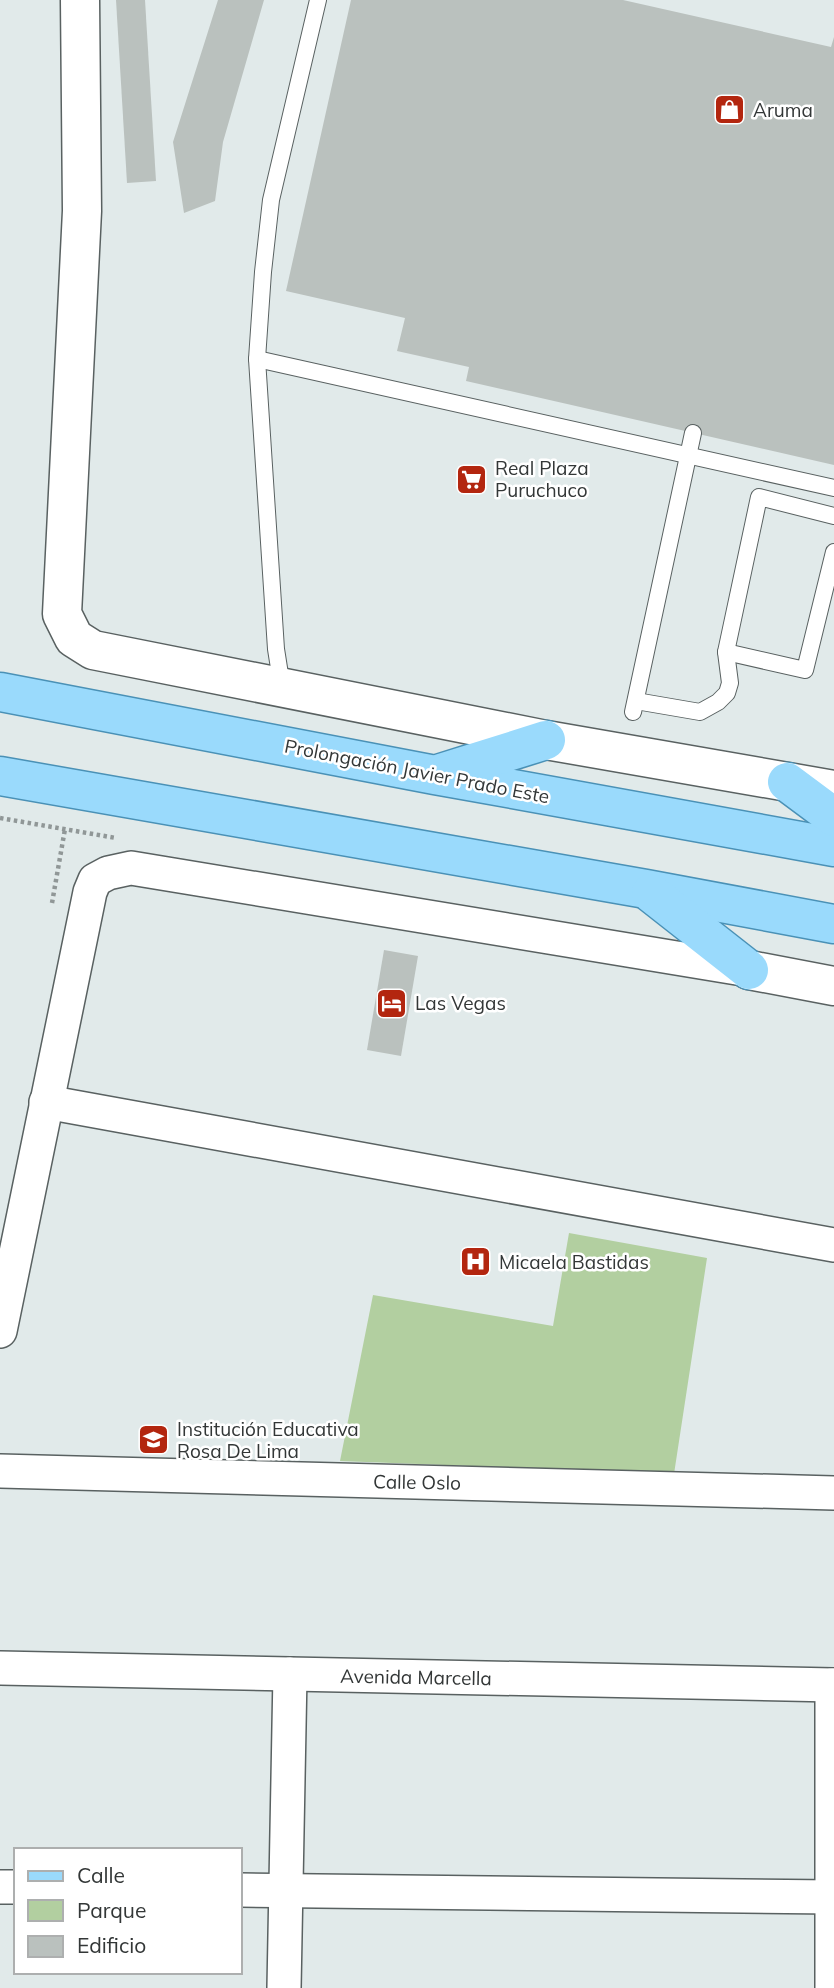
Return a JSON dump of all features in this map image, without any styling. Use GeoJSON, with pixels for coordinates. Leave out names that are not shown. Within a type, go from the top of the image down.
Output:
{"type":"FeatureCollection","features":[{"type":"Feature","properties":{"kind":"main road","name":"Prolongación Javier Prado Este"},"geometry":{"type":"LineString","coordinates":[[0,692],[435,775],[834,847]]}},
{"type":"Feature","properties":{"kind":"main road"},"geometry":{"type":"LineString","coordinates":[[435,775],[546,740]]}},
{"type":"Feature","properties":{"kind":"main road"},"geometry":{"type":"LineString","coordinates":[[0,776],[834,924]]}},
{"type":"Feature","properties":{"kind":"main road"},"geometry":{"type":"LineString","coordinates":[[787,782],[834,817]]}},
{"type":"Feature","properties":{"kind":"main road"},"geometry":{"type":"LineString","coordinates":[[646,889],[749,970]]}},
{"type":"Feature","properties":{"kind":"street"},"geometry":{"type":"LineString","coordinates":[[80,0],[82,212],[62,614],[74,638],[93,650],[546,740],[834,790]]}},
{"type":"Feature","properties":{"kind":"street"},"geometry":{"type":"LineString","coordinates":[[0,1331],[90,892],[95,880],[108,873],[131,868],[834,986]]}},
{"type":"Feature","properties":{"kind":"street"},"geometry":{"type":"LineString","coordinates":[[46,1101],[834,1245]]}},
{"type":"Feature","properties":{"kind":"street","name":"Calle Oslo"},"geometry":{"type":"LineString","coordinates":[[0,1471],[834,1493]]}},
{"type":"Feature","properties":{"kind":"street","name":"Avenida Marcella"},"geometry":{"type":"LineString","coordinates":[[0,1668],[833,1685]]}},
{"type":"Feature","properties":{"kind":"street"},"geometry":{"type":"LineString","coordinates":[[284,1988],[290,1674]]}},
{"type":"Feature","properties":{"kind":"street"},"geometry":{"type":"LineString","coordinates":[[832,1988],[833,1685]]}},
{"type":"Feature","properties":{"kind":"street"},"geometry":{"type":"LineString","coordinates":[[242,1890],[833,1897]]}},
{"type":"Feature","properties":{"kind":"lane"},"geometry":{"type":"LineString","coordinates":[[282,687],[276,649],[257,359],[271,200],[317,0]]}},
{"type":"Feature","properties":{"kind":"lane"},"geometry":{"type":"LineString","coordinates":[[257,359],[834,488]]}},
{"type":"Feature","properties":{"kind":"lane"},"geometry":{"type":"LineString","coordinates":[[693,433],[635,707],[700,712],[718,702],[727,693],[730,683],[726,652],[759,497],[834,516]]}},
{"type":"Feature","properties":{"kind":"lane"},"geometry":{"type":"LineString","coordinates":[[726,652],[805,670],[834,552]]}},
{"type":"Feature","properties":{"kind":"path"},"geometry":{"type":"LineString","coordinates":[[57,872],[65,829]]}},
{"type":"Feature","properties":{"kind":"green space"},"geometry":{"type":"Polygon","coordinates":[[[569,1233],[707,1258],[674,1474],[340,1461],[373,1295],[553,1326],[569,1233]]]}},
{"type":"Feature","properties":{"kind":"building"},"geometry":{"type":"Polygon","coordinates":[[[116,0],[145,0],[156,181],[127,183],[116,0]]]}},
{"type":"Feature","properties":{"kind":"building"},"geometry":{"type":"Polygon","coordinates":[[[218,0],[264,0],[223,142],[215,201],[184,213],[173,142],[218,0]]]}},
{"type":"Feature","properties":{"kind":"building"},"geometry":{"type":"Polygon","coordinates":[[[351,0],[623,0],[831,47],[834,37],[834,465],[466,381],[469,367],[397,351],[405,318],[286,291],[351,0]]]}},
{"type":"Feature","properties":{"kind":"building","name":"Las Vegas"},"geometry":{"type":"Polygon","coordinates":[[[384,950],[418,956],[401,1056],[367,1050],[384,950]]]}},
{"type":"Feature","properties":{"kind":"place","name":"Aruma"},"geometry":{"type":"Point","coordinates":[730,110]}},
{"type":"Feature","properties":{"kind":"place","name":"Real Plaza Puruchuco"},"geometry":{"type":"Point","coordinates":[472,479]}},
{"type":"Feature","properties":{"kind":"place","name":"Las Vegas"},"geometry":{"type":"Point","coordinates":[392,1003]}},
{"type":"Feature","properties":{"kind":"place","name":"Micaela Bastidas"},"geometry":{"type":"Point","coordinates":[476,1262]}},
{"type":"Feature","properties":{"kind":"place","name":"Institución Educativa Rosa De Lima"},"geometry":{"type":"Point","coordinates":[154,1440]}}]}
